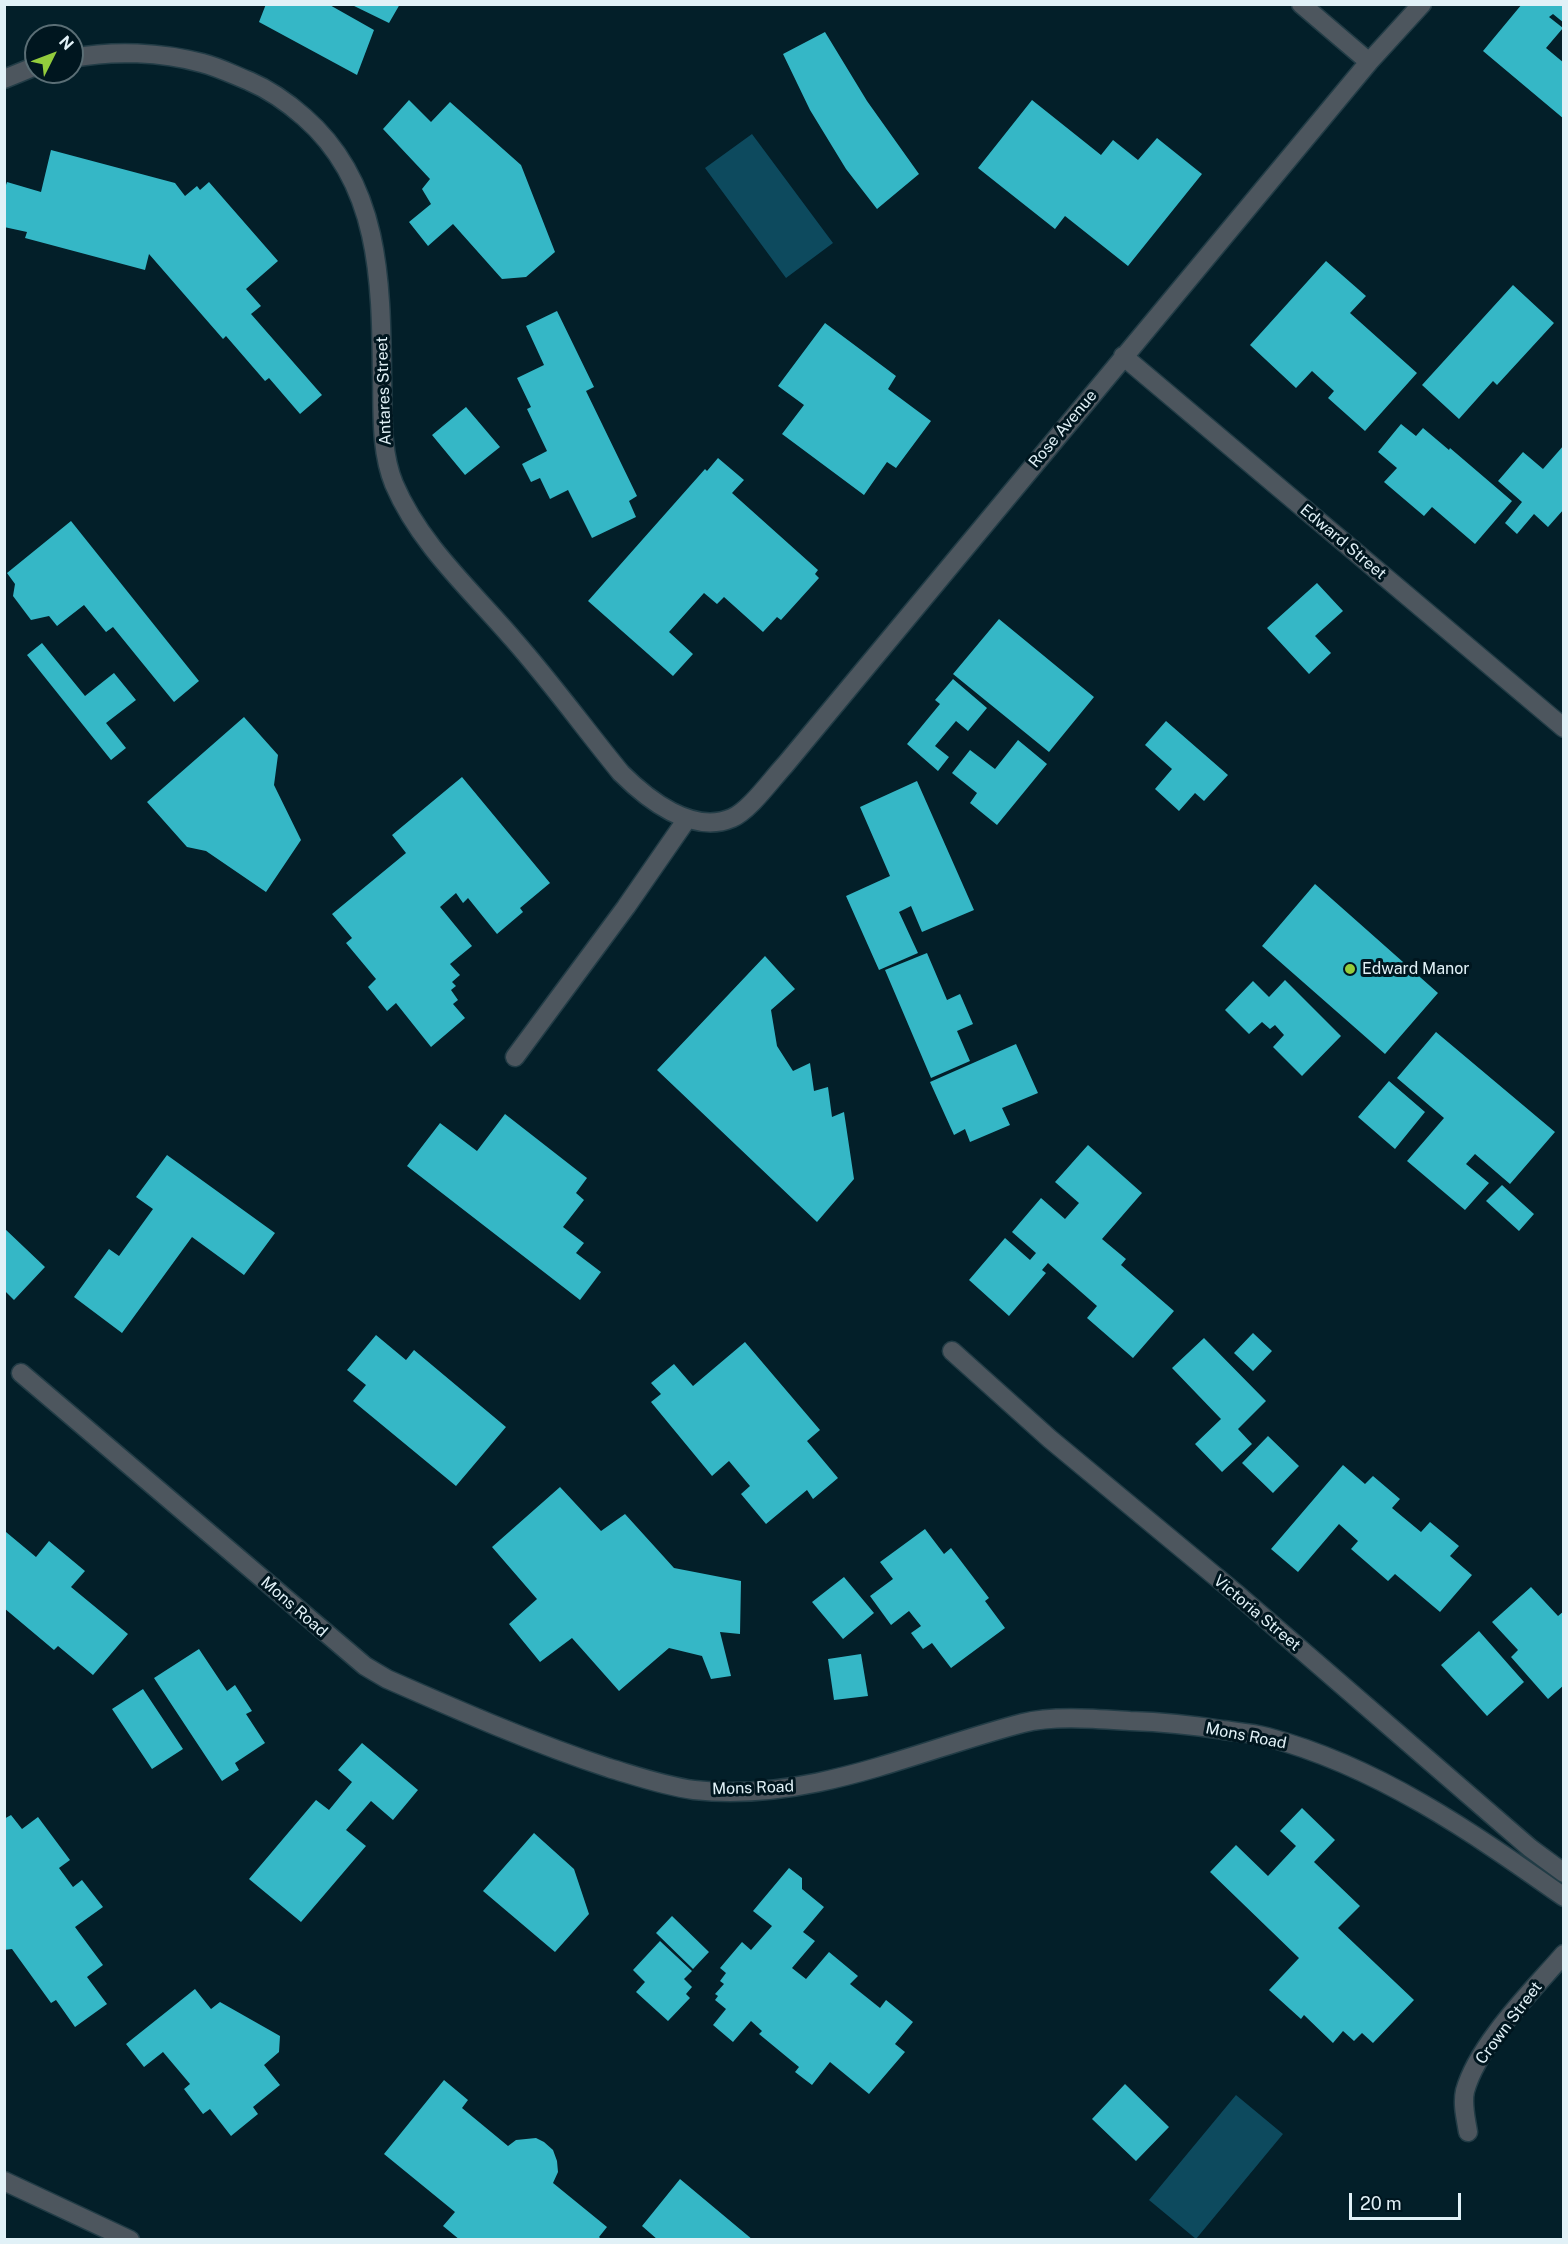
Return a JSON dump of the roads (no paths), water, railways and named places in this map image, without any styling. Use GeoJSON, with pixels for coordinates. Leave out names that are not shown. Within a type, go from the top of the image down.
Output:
{"type":"FeatureCollection","features":[{"type":"Feature","properties":{"kind":"street"},"geometry":{"type":"LineString","coordinates":[[1301,4],[1369,62]]}},
{"type":"Feature","properties":{"kind":"street","name":"Rose Avenue"},"geometry":{"type":"LineString","coordinates":[[687,819],[711,821],[732,818],[746,807],[784,765],[1369,62],[1422,4]]}},
{"type":"Feature","properties":{"kind":"street","name":"Antares Street"},"geometry":{"type":"LineString","coordinates":[[84,56],[112,53],[154,54],[204,63],[257,85],[283,99],[324,135],[338,153],[354,181],[366,213],[374,245],[381,331],[385,447],[392,480],[406,511],[426,540],[515,641],[621,773],[650,799],[687,819]]}},
{"type":"Feature","properties":{"kind":"street"},"geometry":{"type":"LineString","coordinates":[[4,79],[24,71]]}},
{"type":"Feature","properties":{"kind":"street","name":"Edward Street"},"geometry":{"type":"LineString","coordinates":[[1124,356],[1563,728]]}},
{"type":"Feature","properties":{"kind":"street"},"geometry":{"type":"LineString","coordinates":[[515,1056],[626,907],[687,819]]}},
{"type":"Feature","properties":{"kind":"street","name":"Victoria Street"},"geometry":{"type":"LineString","coordinates":[[952,1351],[1050,1439],[1238,1595],[1530,1848],[1563,1873]]}},
{"type":"Feature","properties":{"kind":"street","name":"Mons Road"},"geometry":{"type":"LineString","coordinates":[[21,1373],[365,1666],[397,1683],[557,1751],[652,1781],[694,1790],[744,1791],[797,1787],[870,1771],[1027,1722],[1107,1720],[1172,1722],[1263,1736],[1307,1749],[1360,1771],[1485,1841],[1563,1897]]}},
{"type":"Feature","properties":{"kind":"street","name":"Crown Street"},"geometry":{"type":"LineString","coordinates":[[1468,2132],[1464,2109],[1465,2092],[1480,2059],[1516,2009],[1563,1954]]}},
{"type":"Feature","properties":{"kind":"street"},"geometry":{"type":"LineString","coordinates":[[4,2181],[130,2240]]}},
{"type":"Feature","properties":{"kind":"place","name":"Edward Manor"},"geometry":{"type":"Point","coordinates":[1350,969]}}]}
